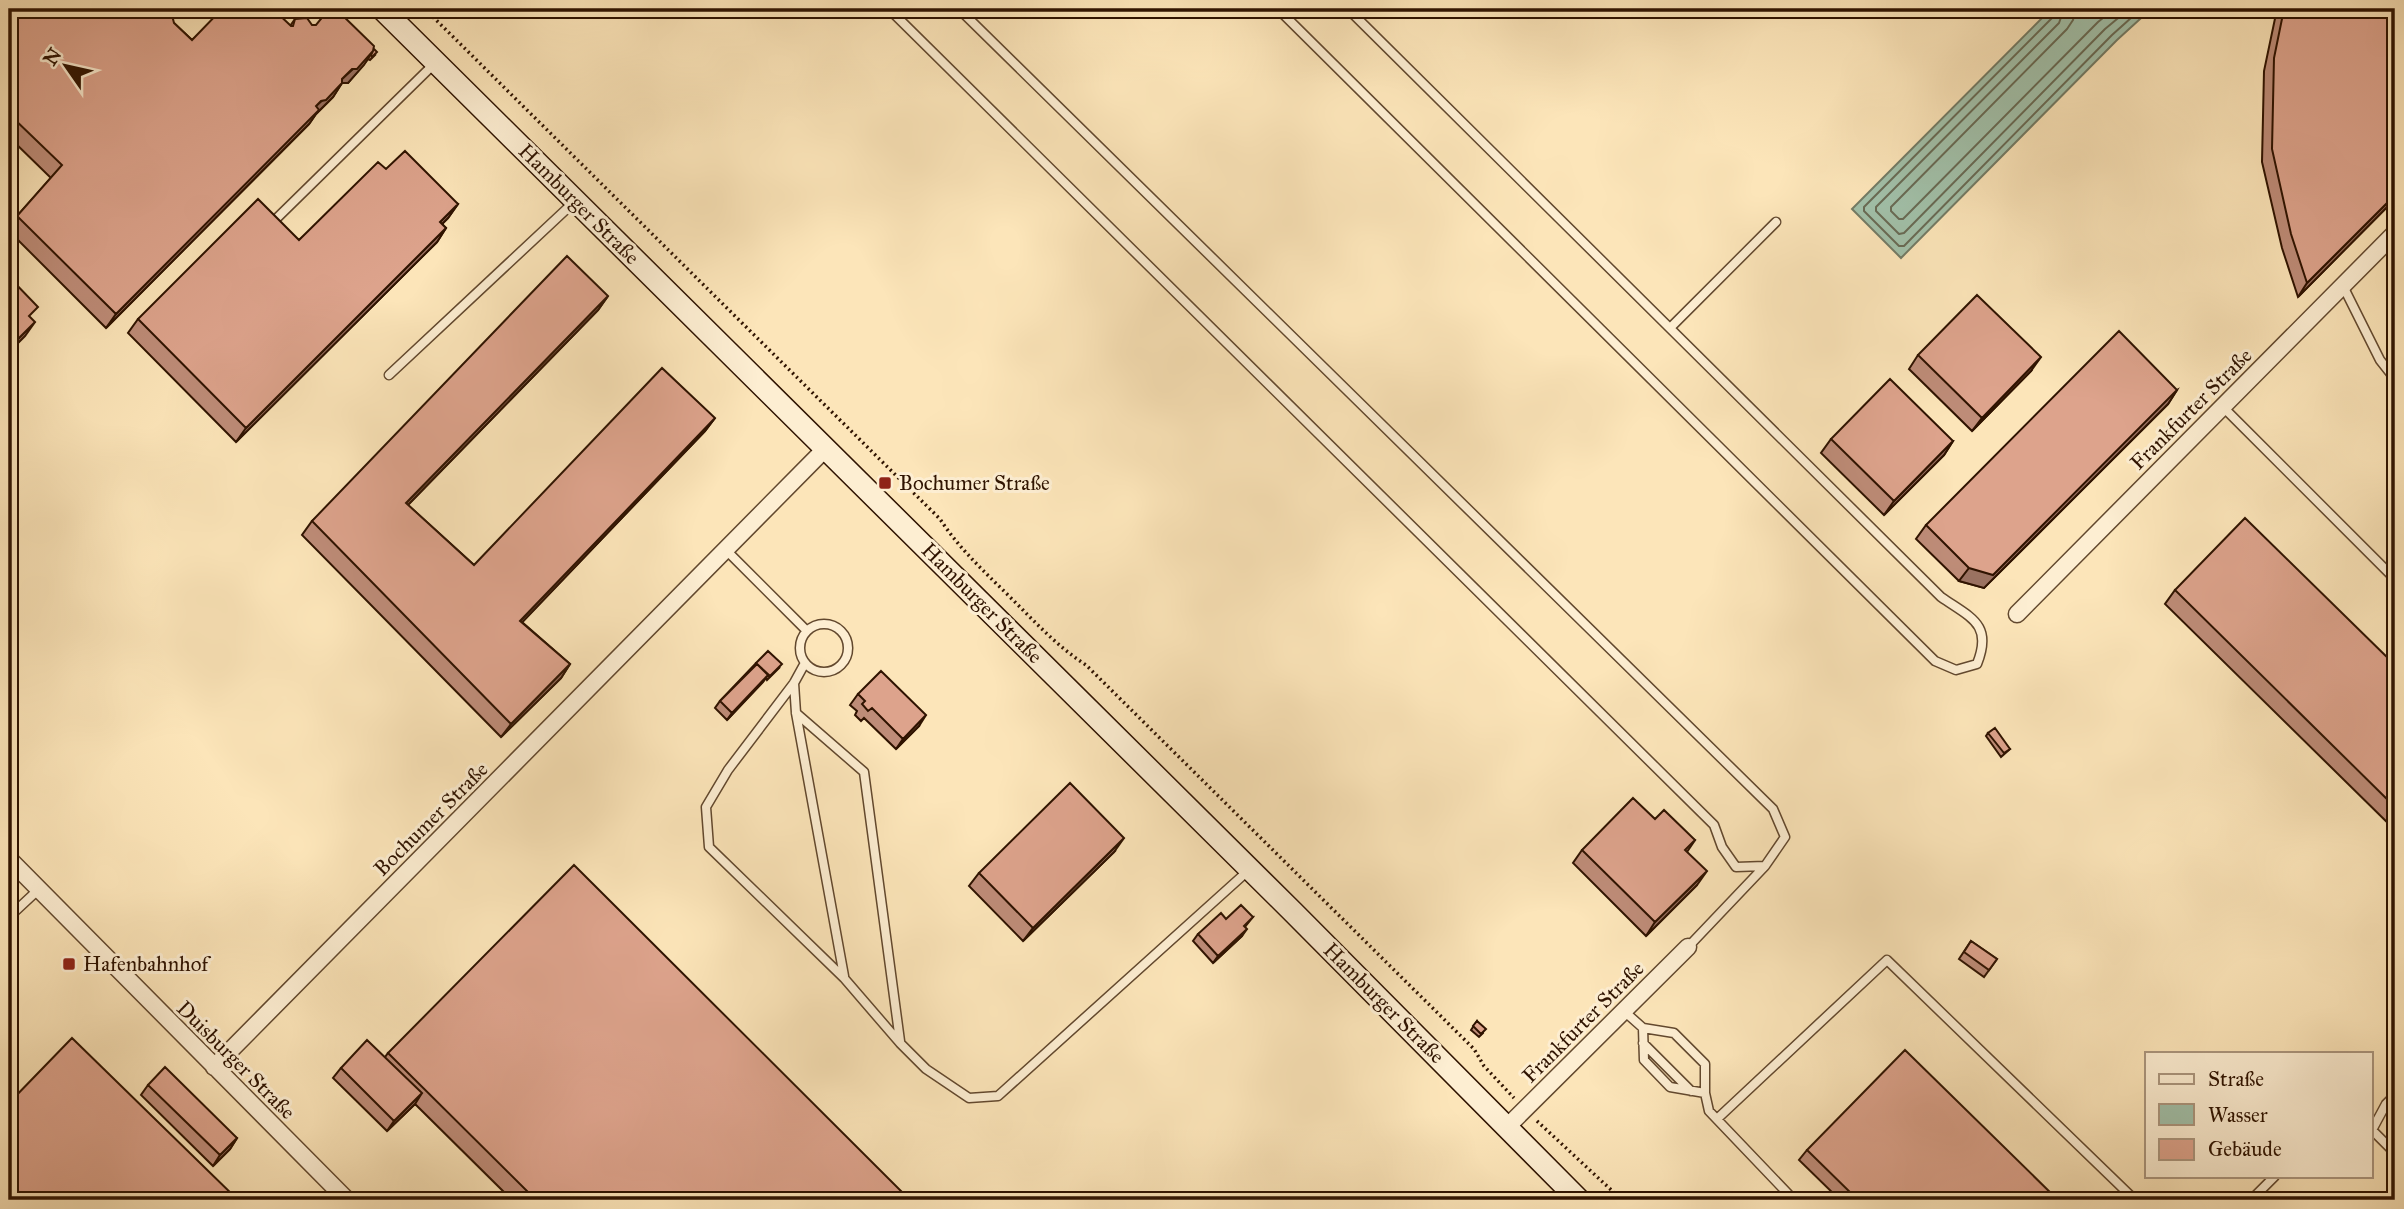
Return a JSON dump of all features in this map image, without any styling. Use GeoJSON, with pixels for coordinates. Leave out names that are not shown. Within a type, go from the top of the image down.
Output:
{"type":"FeatureCollection","features":[{"type":"Feature","properties":{"kind":"street","name":"Hamburger Straße"},"geometry":{"type":"LineString","coordinates":[[382,9],[1250,869],[1579,1200]]}},
{"type":"Feature","properties":{"kind":"street","name":"Frankfurter Straße"},"geometry":{"type":"LineString","coordinates":[[2017,614],[2395,233]]}},
{"type":"Feature","properties":{"kind":"street","name":"Bochumer Straße"},"geometry":{"type":"LineString","coordinates":[[214,1067],[825,449]]}},
{"type":"Feature","properties":{"kind":"street","name":"Duisburger Straße"},"geometry":{"type":"LineString","coordinates":[[9,859],[347,1200]]}},
{"type":"Feature","properties":{"kind":"street","name":"Frankfurter Straße"},"geometry":{"type":"LineString","coordinates":[[1508,1126],[1688,947]]}},
{"type":"Feature","properties":{"kind":"lane"},"geometry":{"type":"LineString","coordinates":[[888,9],[1714,825],[1722,847],[1736,867],[1765,866]]}},
{"type":"Feature","properties":{"kind":"lane"},"geometry":{"type":"LineString","coordinates":[[959,9],[1773,809],[1785,837],[1765,866],[1688,947]]}},
{"type":"Feature","properties":{"kind":"lane"},"geometry":{"type":"LineString","coordinates":[[1278,9],[1935,661],[1956,670],[1976,664],[1984,645],[1977,622],[1941,597],[1348,9]]}},
{"type":"Feature","properties":{"kind":"lane"},"geometry":{"type":"LineString","coordinates":[[278,218],[436,62]]}},
{"type":"Feature","properties":{"kind":"lane"},"geometry":{"type":"LineString","coordinates":[[389,374],[575,200]]}},
{"type":"Feature","properties":{"kind":"lane"},"geometry":{"type":"LineString","coordinates":[[1670,328],[1776,222]]}},
{"type":"Feature","properties":{"kind":"lane"},"geometry":{"type":"LineString","coordinates":[[2343,286],[2380,360],[2395,379]]}},
{"type":"Feature","properties":{"kind":"lane"},"geometry":{"type":"LineString","coordinates":[[2222,406],[2395,579]]}},
{"type":"Feature","properties":{"kind":"lane"},"geometry":{"type":"LineString","coordinates":[[726,550],[807,631]]}},
{"type":"Feature","properties":{"kind":"lane"},"geometry":{"type":"LineString","coordinates":[[829,624],[839,629],[846,638],[848,649],[845,660],[837,669],[826,672],[814,670],[805,663],[801,641],[807,631],[817,625],[829,624]]}},
{"type":"Feature","properties":{"kind":"lane"},"geometry":{"type":"LineString","coordinates":[[805,663],[794,683],[728,771],[706,807],[709,847],[844,978],[926,1069],[969,1098],[999,1096],[1250,869]]}},
{"type":"Feature","properties":{"kind":"lane"},"geometry":{"type":"LineString","coordinates":[[794,683],[796,713],[844,978]]}},
{"type":"Feature","properties":{"kind":"lane"},"geometry":{"type":"LineString","coordinates":[[796,713],[864,772],[900,1043]]}},
{"type":"Feature","properties":{"kind":"lane"},"geometry":{"type":"LineString","coordinates":[[9,917],[38,890]]}},
{"type":"Feature","properties":{"kind":"lane"},"geometry":{"type":"LineString","coordinates":[[1717,1119],[1887,960],[2135,1200]]}},
{"type":"Feature","properties":{"kind":"lane"},"geometry":{"type":"LineString","coordinates":[[1625,1012],[1643,1028],[1674,1033],[1705,1064],[1705,1093],[1709,1111],[1794,1200]]}},
{"type":"Feature","properties":{"kind":"lane"},"geometry":{"type":"LineString","coordinates":[[1643,1028],[1644,1060],[1670,1087],[1705,1093]]}},
{"type":"Feature","properties":{"kind":"lane"},"geometry":{"type":"LineString","coordinates":[[2395,1095],[2386,1104],[2372,1130],[2395,1153]]}},
{"type":"Feature","properties":{"kind":"lane"},"geometry":{"type":"LineString","coordinates":[[2251,1200],[2273,1178]]}},
{"type":"Feature","properties":{"kind":"path"},"geometry":{"type":"LineString","coordinates":[[425,9],[940,519],[956,543],[1065,652],[1086,665],[1474,1049],[1483,1066],[1525,1109],[1622,1200]]}},
{"type":"Feature","properties":{"kind":"water"},"geometry":{"type":"Polygon","coordinates":[[[2051,9],[2151,9],[1901,258],[1852,209],[2051,9]]]}},
{"type":"Feature","properties":{"kind":"building"},"geometry":{"type":"Polygon","coordinates":[[[9,9],[166,9],[172,15],[174,23],[192,40],[220,11],[224,14],[230,9],[273,9],[293,26],[295,19],[307,18],[312,25],[316,25],[329,9],[338,11],[374,46],[373,51],[357,69],[352,69],[326,100],[316,106],[319,110],[116,314],[17,216],[62,165],[9,114],[9,9]]]}},
{"type":"Feature","properties":{"kind":"building"},"geometry":{"type":"Polygon","coordinates":[[[2284,9],[2395,9],[2395,195],[2307,283],[2291,234],[2272,149],[2274,58],[2284,9]]]}},
{"type":"Feature","properties":{"kind":"building"},"geometry":{"type":"Polygon","coordinates":[[[405,151],[458,204],[440,222],[446,228],[246,428],[138,319],[258,199],[299,240],[378,162],[386,169],[405,151]]]}},
{"type":"Feature","properties":{"kind":"building"},"geometry":{"type":"Polygon","coordinates":[[[567,256],[608,296],[406,503],[474,565],[662,368],[715,418],[520,621],[570,664],[511,724],[312,521],[567,256]]]}},
{"type":"Feature","properties":{"kind":"building"},"geometry":{"type":"Polygon","coordinates":[[[9,277],[38,307],[29,316],[35,322],[9,348],[9,277]]]}},
{"type":"Feature","properties":{"kind":"building"},"geometry":{"type":"Polygon","coordinates":[[[1977,295],[2041,357],[1982,418],[1918,355],[1977,295]]]}},
{"type":"Feature","properties":{"kind":"building"},"geometry":{"type":"Polygon","coordinates":[[[2119,331],[2177,390],[1993,575],[1969,568],[1926,525],[2119,331]]]}},
{"type":"Feature","properties":{"kind":"building"},"geometry":{"type":"Polygon","coordinates":[[[1890,379],[1953,441],[1894,501],[1831,439],[1890,379]]]}},
{"type":"Feature","properties":{"kind":"building"},"geometry":{"type":"Polygon","coordinates":[[[2245,518],[2395,665],[2395,807],[2175,590],[2245,518]]]}},
{"type":"Feature","properties":{"kind":"building"},"geometry":{"type":"Polygon","coordinates":[[[768,651],[782,664],[770,676],[756,663],[768,651]]]}},
{"type":"Feature","properties":{"kind":"building"},"geometry":{"type":"Polygon","coordinates":[[[757,664],[768,675],[732,713],[720,701],[757,664]]]}},
{"type":"Feature","properties":{"kind":"building"},"geometry":{"type":"Polygon","coordinates":[[[881,671],[926,715],[903,739],[872,708],[868,711],[862,704],[865,701],[858,694],[881,671]]]}},
{"type":"Feature","properties":{"kind":"building"},"geometry":{"type":"Polygon","coordinates":[[[1995,728],[2010,749],[2004,753],[1988,733],[1995,728]]]}},
{"type":"Feature","properties":{"kind":"building"},"geometry":{"type":"Polygon","coordinates":[[[1070,783],[1124,838],[1033,928],[979,873],[1070,783]]]}},
{"type":"Feature","properties":{"kind":"building"},"geometry":{"type":"Polygon","coordinates":[[[1633,798],[1655,819],[1664,810],[1695,840],[1685,850],[1707,871],[1655,922],[1582,850],[1633,798]]]}},
{"type":"Feature","properties":{"kind":"building"},"geometry":{"type":"Polygon","coordinates":[[[574,865],[910,1200],[536,1200],[388,1053],[574,865]]]}},
{"type":"Feature","properties":{"kind":"building"},"geometry":{"type":"Polygon","coordinates":[[[1241,905],[1253,917],[1244,926],[1247,929],[1218,956],[1198,934],[1221,913],[1226,919],[1241,905]]]}},
{"type":"Feature","properties":{"kind":"building"},"geometry":{"type":"Polygon","coordinates":[[[1971,941],[1997,959],[1989,970],[1964,952],[1971,941]]]}},
{"type":"Feature","properties":{"kind":"building"},"geometry":{"type":"Polygon","coordinates":[[[1477,1021],[1486,1029],[1481,1034],[1473,1026],[1477,1021]]]}},
{"type":"Feature","properties":{"kind":"building"},"geometry":{"type":"Polygon","coordinates":[[[72,1038],[238,1200],[9,1200],[9,1103],[72,1038]]]}},
{"type":"Feature","properties":{"kind":"building"},"geometry":{"type":"Polygon","coordinates":[[[367,1040],[422,1093],[394,1121],[341,1068],[367,1040]]]}},
{"type":"Feature","properties":{"kind":"building"},"geometry":{"type":"Polygon","coordinates":[[[1905,1050],[2058,1200],[1858,1200],[1807,1150],[1905,1050]]]}},
{"type":"Feature","properties":{"kind":"building"},"geometry":{"type":"Polygon","coordinates":[[[165,1067],[237,1138],[220,1155],[148,1085],[165,1067]]]}},
{"type":"Feature","properties":{"kind":"place","name":"Bochumer Straße"},"geometry":{"type":"Point","coordinates":[885,483]}},
{"type":"Feature","properties":{"kind":"place","name":"Hafenbahnhof"},"geometry":{"type":"Point","coordinates":[69,964]}}]}
